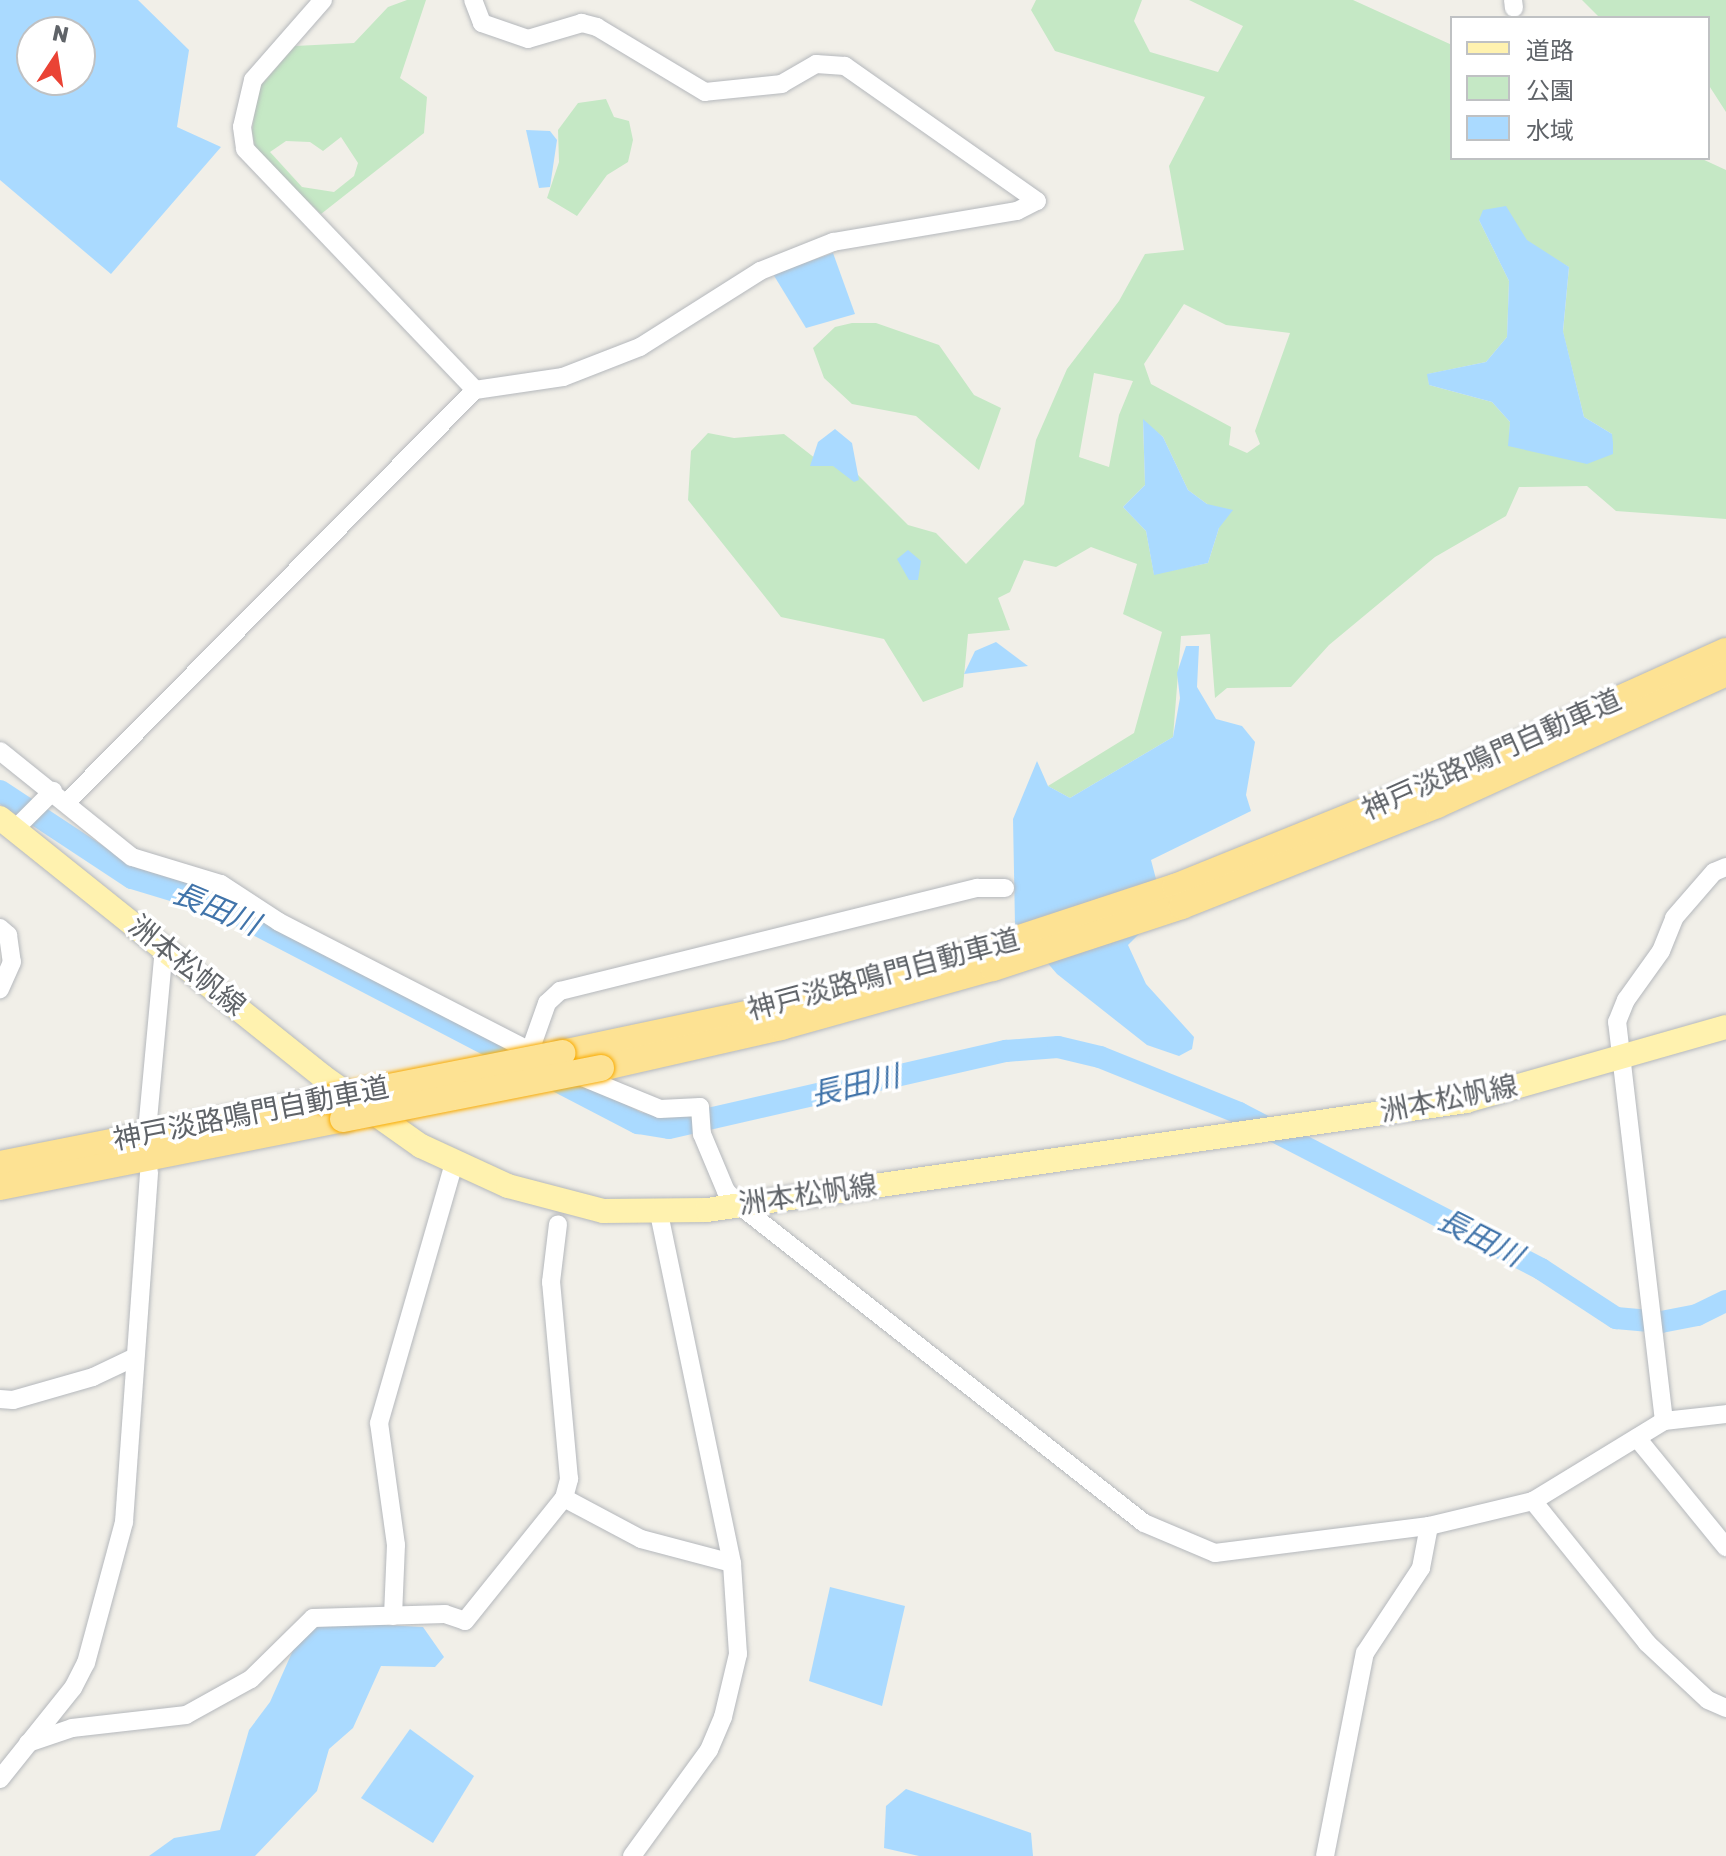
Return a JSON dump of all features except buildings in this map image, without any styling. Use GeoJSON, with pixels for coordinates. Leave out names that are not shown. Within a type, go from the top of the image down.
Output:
{"type":"FeatureCollection","features":[{"type":"Feature","properties":{"kind":"highway","name":"神戸淡路鳴門自動車道"},"geometry":{"type":"LineString","coordinates":[[1178,896],[1726,651]]}},
{"type":"Feature","properties":{"kind":"highway","name":"神戸淡路鳴門自動車道"},"geometry":{"type":"LineString","coordinates":[[0,1187],[601,1068],[781,1027],[1178,896],[1437,805],[1726,673]]}},
{"type":"Feature","properties":{"kind":"highway","name":"神戸淡路鳴門自動車道"},"geometry":{"type":"LineString","coordinates":[[0,1164],[562,1053],[991,958]]}},
{"type":"Feature","properties":{"kind":"main road","name":"洲本松帆線"},"geometry":{"type":"LineString","coordinates":[[7,824],[164,946],[322,1076],[454,1164],[562,1203],[659,1214],[739,1205],[1466,1101],[1726,1027]]}},
{"type":"Feature","properties":{"kind":"street"},"geometry":{"type":"LineString","coordinates":[[323,0],[253,80],[242,127],[245,149],[475,390]]}},
{"type":"Feature","properties":{"kind":"street"},"geometry":{"type":"LineString","coordinates":[[7,824],[60,797],[475,390],[563,377],[640,347],[760,271],[833,242],[1017,211],[1037,201],[845,66],[816,64],[782,84],[705,92],[597,27],[582,23],[528,39],[482,23],[473,0]]}},
{"type":"Feature","properties":{"kind":"street"},"geometry":{"type":"LineString","coordinates":[[0,751],[132,857],[221,884],[279,922],[610,1093],[647,1105],[700,1107],[702,1134],[726,1191],[739,1205],[1161,1533],[1215,1553],[1429,1526],[1533,1501],[1664,1421],[1726,1414]]}},
{"type":"Feature","properties":{"kind":"street"},"geometry":{"type":"LineString","coordinates":[[1664,1421],[1617,1022],[1626,1000],[1661,951],[1674,918],[1714,872],[1726,867]]}},
{"type":"Feature","properties":{"kind":"street"},"geometry":{"type":"LineString","coordinates":[[530,1051],[547,1003],[560,991],[977,888],[1005,888]]}},
{"type":"Feature","properties":{"kind":"street"},"geometry":{"type":"LineString","coordinates":[[0,928],[8,935],[12,962],[0,989]]}},
{"type":"Feature","properties":{"kind":"street"},"geometry":{"type":"LineString","coordinates":[[148,1120],[164,946]]}},
{"type":"Feature","properties":{"kind":"street"},"geometry":{"type":"LineString","coordinates":[[393,1616],[396,1545],[379,1423],[454,1164]]}},
{"type":"Feature","properties":{"kind":"street"},"geometry":{"type":"LineString","coordinates":[[0,1779],[73,1688],[98,1623],[124,1522],[149,1172]]}},
{"type":"Feature","properties":{"kind":"street"},"geometry":{"type":"LineString","coordinates":[[632,1856],[709,1750],[723,1717],[738,1654],[732,1563],[659,1214]]}},
{"type":"Feature","properties":{"kind":"street"},"geometry":{"type":"LineString","coordinates":[[28,1743],[72,1728],[186,1715],[251,1679],[306,1621],[445,1614],[465,1621],[564,1498],[569,1479],[551,1282],[558,1224]]}},
{"type":"Feature","properties":{"kind":"street"},"geometry":{"type":"LineString","coordinates":[[0,1399],[13,1400],[93,1377],[135,1357]]}},
{"type":"Feature","properties":{"kind":"street"},"geometry":{"type":"LineString","coordinates":[[1637,1438],[1726,1547]]}},
{"type":"Feature","properties":{"kind":"street"},"geometry":{"type":"LineString","coordinates":[[564,1498],[641,1539],[732,1563]]}},
{"type":"Feature","properties":{"kind":"street"},"geometry":{"type":"LineString","coordinates":[[1533,1501],[1647,1643],[1708,1700],[1726,1708]]}},
{"type":"Feature","properties":{"kind":"street"},"geometry":{"type":"LineString","coordinates":[[1325,1856],[1365,1653],[1421,1568],[1429,1526]]}},
{"type":"Feature","properties":{"kind":"green space"},"geometry":{"type":"Polygon","coordinates":[[[407,0],[426,0],[400,78],[427,97],[424,133],[321,214],[256,152],[252,131],[258,89],[295,46],[354,43],[388,7],[407,0]],[[341,137],[323,151],[310,142],[286,141],[270,152],[302,187],[334,192],[354,176],[358,163],[341,137]]]}},
{"type":"Feature","properties":{"kind":"green space"},"geometry":{"type":"Polygon","coordinates":[[[1036,0],[1142,0],[1134,21],[1150,52],[1218,72],[1243,26],[1189,0],[1353,0],[1450,44],[1450,160],[1704,160],[1726,170],[1726,519],[1616,511],[1587,486],[1519,487],[1506,516],[1435,557],[1329,645],[1291,687],[1227,688],[1215,698],[1210,634],[1181,636],[1173,737],[1070,798],[1048,786],[1134,733],[1162,632],[1123,614],[1137,564],[1091,547],[1056,567],[1024,560],[1010,592],[998,598],[1010,630],[968,634],[963,687],[923,702],[884,639],[781,617],[688,500],[691,451],[708,433],[734,438],[784,434],[820,462],[851,468],[908,525],[936,533],[966,564],[1024,504],[1036,440],[1067,369],[1119,301],[1145,254],[1184,250],[1169,166],[1205,97],[1055,51],[1031,10],[1036,0]],[[1479,220],[1509,281],[1507,337],[1486,362],[1428,374],[1429,385],[1492,402],[1510,422],[1509,446],[1612,434],[1584,417],[1563,332],[1569,267],[1479,220]],[[1184,304],[1144,364],[1151,384],[1231,427],[1229,445],[1247,453],[1260,444],[1255,431],[1290,333],[1226,325],[1184,304]],[[1094,373],[1079,457],[1109,467],[1119,415],[1133,381],[1094,373]],[[1143,421],[1145,485],[1123,507],[1146,531],[1154,574],[1208,563],[1219,528],[1207,504],[1188,490],[1163,437],[1143,421]]]}},
{"type":"Feature","properties":{"kind":"green space"},"geometry":{"type":"Polygon","coordinates":[[[1582,0],[1726,0],[1726,112],[1710,87],[1710,16],[1598,16],[1582,0]]]}},
{"type":"Feature","properties":{"kind":"green space"},"geometry":{"type":"Polygon","coordinates":[[[606,99],[614,117],[629,121],[633,140],[628,162],[607,175],[577,216],[547,198],[559,162],[558,130],[578,103],[606,99]]]}},
{"type":"Feature","properties":{"kind":"green space"},"geometry":{"type":"Polygon","coordinates":[[[876,323],[939,345],[974,395],[1001,408],[979,470],[916,416],[852,404],[824,378],[813,348],[835,327],[876,323]]]}},
{"type":"Feature","properties":{"kind":"water"},"geometry":{"type":"Polygon","coordinates":[[[0,0],[138,0],[189,50],[177,127],[221,147],[111,274],[0,180],[0,0]]]}},
{"type":"Feature","properties":{"kind":"water"},"geometry":{"type":"Polygon","coordinates":[[[526,130],[550,131],[557,140],[550,187],[539,188],[526,130]]]}},
{"type":"Feature","properties":{"kind":"water"},"geometry":{"type":"Polygon","coordinates":[[[1506,206],[1527,240],[1569,267],[1563,331],[1584,417],[1612,434],[1613,443],[1613,454],[1587,464],[1508,446],[1510,422],[1492,402],[1429,385],[1427,374],[1486,362],[1507,337],[1509,281],[1479,220],[1483,210],[1506,206]]]}},
{"type":"Feature","properties":{"kind":"water"},"geometry":{"type":"Polygon","coordinates":[[[833,253],[855,314],[806,328],[773,274],[833,253]]]}},
{"type":"Feature","properties":{"kind":"water"},"geometry":{"type":"Polygon","coordinates":[[[1143,419],[1163,437],[1188,490],[1207,504],[1233,510],[1219,528],[1208,563],[1154,575],[1146,531],[1123,507],[1145,485],[1143,419]]]}},
{"type":"Feature","properties":{"kind":"water"},"geometry":{"type":"Polygon","coordinates":[[[835,429],[852,443],[859,480],[854,482],[833,466],[810,466],[818,442],[835,429]]]}},
{"type":"Feature","properties":{"kind":"water"},"geometry":{"type":"Polygon","coordinates":[[[908,550],[921,561],[918,580],[909,580],[897,559],[908,550]]]}},
{"type":"Feature","properties":{"kind":"water"},"geometry":{"type":"Polygon","coordinates":[[[996,642],[1028,666],[964,674],[975,651],[996,642]]]}},
{"type":"Feature","properties":{"kind":"water"},"geometry":{"type":"Polygon","coordinates":[[[1186,646],[1199,646],[1197,687],[1216,719],[1242,726],[1255,742],[1246,795],[1251,811],[1151,860],[1161,898],[1148,925],[1128,945],[1146,984],[1194,1037],[1192,1049],[1179,1056],[1147,1045],[1057,974],[1015,925],[1013,819],[1037,761],[1048,786],[1070,798],[1173,737],[1180,698],[1177,673],[1186,646]]]}},
{"type":"Feature","properties":{"kind":"water"},"geometry":{"type":"Polygon","coordinates":[[[830,1587],[905,1606],[882,1706],[809,1681],[830,1587]]]}},
{"type":"Feature","properties":{"kind":"water"},"geometry":{"type":"Polygon","coordinates":[[[306,1621],[423,1627],[444,1657],[435,1667],[381,1666],[353,1728],[329,1749],[317,1791],[255,1856],[149,1856],[174,1838],[220,1830],[249,1730],[270,1702],[306,1621]]]}},
{"type":"Feature","properties":{"kind":"water"},"geometry":{"type":"Polygon","coordinates":[[[410,1729],[474,1776],[433,1843],[361,1798],[410,1729]]]}},
{"type":"Feature","properties":{"kind":"water"},"geometry":{"type":"Polygon","coordinates":[[[906,1789],[1031,1833],[1033,1856],[919,1856],[884,1848],[886,1806],[906,1789]]]}},
{"type":"Feature","properties":{"kind":"waterway","name":"長田川"},"geometry":{"type":"LineString","coordinates":[[0,791],[132,878],[215,903],[638,1123],[669,1128],[1006,1051],[1058,1047],[1100,1057],[1239,1113],[1541,1269],[1616,1318],[1661,1322],[1697,1315],[1726,1301]]}}]}
